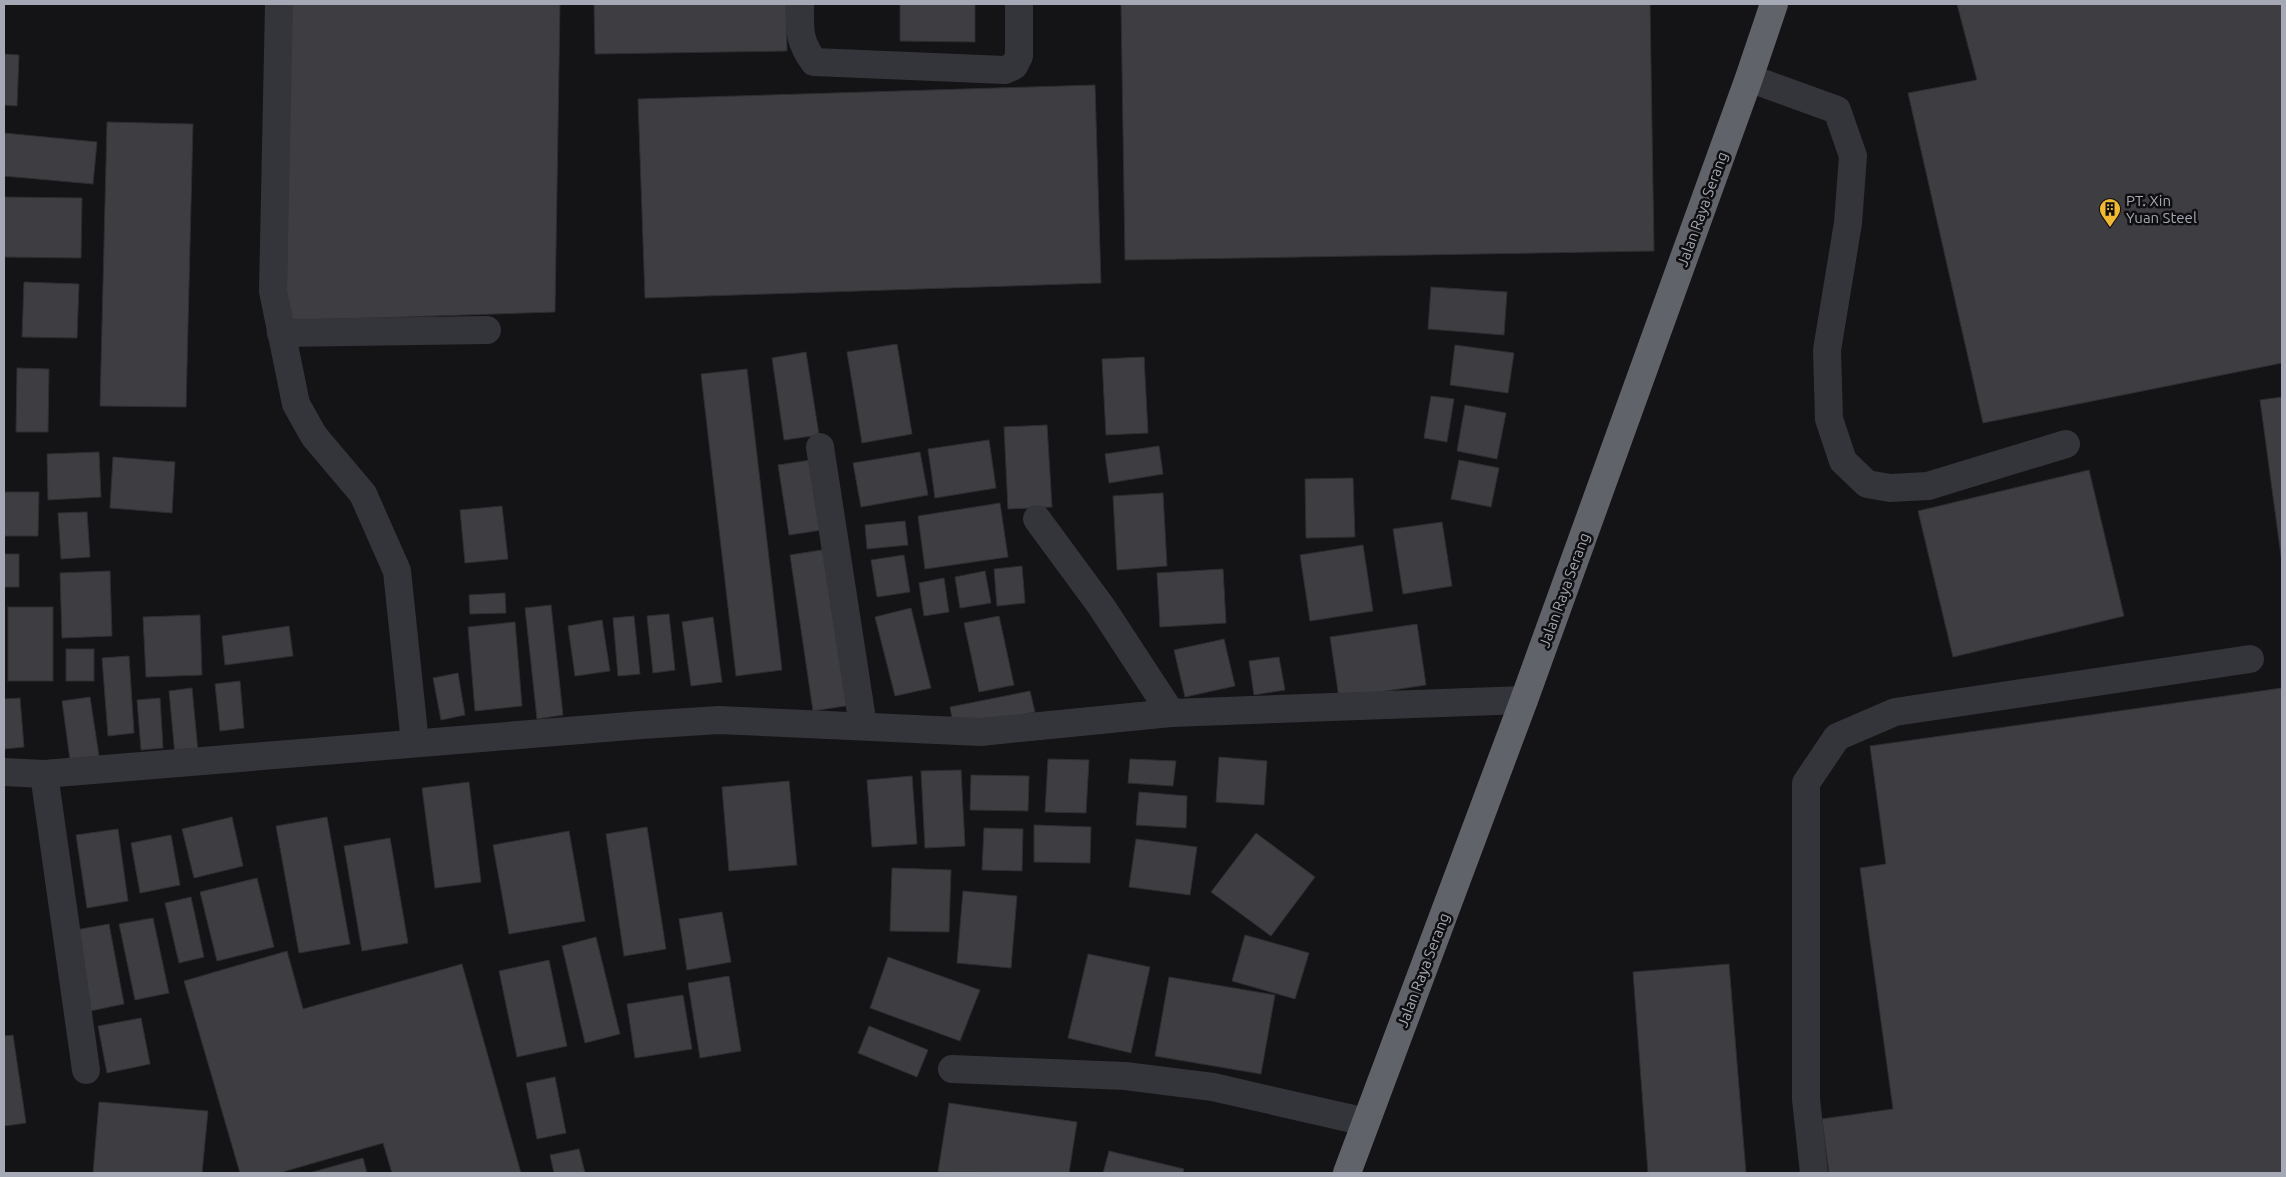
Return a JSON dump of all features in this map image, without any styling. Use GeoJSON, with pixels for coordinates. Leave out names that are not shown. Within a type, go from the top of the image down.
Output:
{"type":"FeatureCollection","features":[{"type":"Feature","properties":{"kind":"highway","name":"Jalan Raya Serang"},"geometry":{"type":"LineString","coordinates":[[1348,1173],[1524,700],[1774,4]]}},
{"type":"Feature","properties":{"kind":"street"},"geometry":{"type":"LineString","coordinates":[[279,4],[273,291],[296,404],[314,436],[329,451],[363,494],[396,571],[415,743]]}},
{"type":"Feature","properties":{"kind":"street"},"geometry":{"type":"LineString","coordinates":[[800,4],[800,37],[804,48],[814,62],[1005,70],[1014,66],[1019,56],[1019,4]]}},
{"type":"Feature","properties":{"kind":"street"},"geometry":{"type":"LineString","coordinates":[[1749,78],[1837,110],[1853,156],[1848,223],[1827,350],[1829,419],[1843,461],[1867,484],[1890,488],[1928,486],[2066,444]]}},
{"type":"Feature","properties":{"kind":"street"},"geometry":{"type":"LineString","coordinates":[[282,333],[487,330]]}},
{"type":"Feature","properties":{"kind":"street"},"geometry":{"type":"LineString","coordinates":[[820,446],[863,726]]}},
{"type":"Feature","properties":{"kind":"street"},"geometry":{"type":"LineString","coordinates":[[1037,519],[1101,606],[1171,713]]}},
{"type":"Feature","properties":{"kind":"street"},"geometry":{"type":"LineString","coordinates":[[1814,1173],[1806,1099],[1806,782],[1837,737],[1895,712],[2250,659]]}},
{"type":"Feature","properties":{"kind":"street"},"geometry":{"type":"LineString","coordinates":[[4,772],[44,774],[719,720],[980,732],[1171,713],[1524,700]]}},
{"type":"Feature","properties":{"kind":"street"},"geometry":{"type":"LineString","coordinates":[[44,774],[86,1070]]}},
{"type":"Feature","properties":{"kind":"street"},"geometry":{"type":"LineString","coordinates":[[952,1069],[1125,1076],[1213,1087],[1366,1122]]}},
{"type":"Feature","properties":{"kind":"building"},"geometry":{"type":"Polygon","coordinates":[[[290,4],[560,4],[555,312],[286,321],[290,4]]]}},
{"type":"Feature","properties":{"kind":"building"},"geometry":{"type":"Polygon","coordinates":[[[594,4],[786,4],[787,51],[595,54],[594,4]]]}},
{"type":"Feature","properties":{"kind":"building"},"geometry":{"type":"Polygon","coordinates":[[[900,4],[975,4],[975,42],[900,41],[900,4]]]}},
{"type":"Feature","properties":{"kind":"building"},"geometry":{"type":"Polygon","coordinates":[[[1121,4],[1650,4],[1654,251],[1125,260],[1121,4]]]}},
{"type":"Feature","properties":{"kind":"building","name":"PT. Xin Yuan Steel"},"geometry":{"type":"Polygon","coordinates":[[[1957,4],[2282,4],[2282,363],[1983,423],[1908,93],[1977,80],[1957,4]]]}},
{"type":"Feature","properties":{"kind":"building"},"geometry":{"type":"Polygon","coordinates":[[[4,54],[19,55],[17,106],[4,105],[4,54]]]}},
{"type":"Feature","properties":{"kind":"building"},"geometry":{"type":"Polygon","coordinates":[[[1095,85],[1101,283],[645,298],[638,99],[1095,85]]]}},
{"type":"Feature","properties":{"kind":"building"},"geometry":{"type":"Polygon","coordinates":[[[107,122],[193,124],[186,407],[100,406],[107,122]]]}},
{"type":"Feature","properties":{"kind":"building"},"geometry":{"type":"Polygon","coordinates":[[[4,133],[97,142],[93,184],[4,176],[4,133]]]}},
{"type":"Feature","properties":{"kind":"building"},"geometry":{"type":"Polygon","coordinates":[[[4,197],[82,198],[81,258],[4,257],[4,197]]]}},
{"type":"Feature","properties":{"kind":"building"},"geometry":{"type":"Polygon","coordinates":[[[24,282],[79,284],[77,338],[22,337],[24,282]]]}},
{"type":"Feature","properties":{"kind":"building"},"geometry":{"type":"Polygon","coordinates":[[[1431,287],[1507,292],[1504,335],[1428,329],[1431,287]]]}},
{"type":"Feature","properties":{"kind":"building"},"geometry":{"type":"Polygon","coordinates":[[[897,344],[912,434],[862,443],[847,352],[897,344]]]}},
{"type":"Feature","properties":{"kind":"building"},"geometry":{"type":"Polygon","coordinates":[[[1455,345],[1514,353],[1508,393],[1450,385],[1455,345]]]}},
{"type":"Feature","properties":{"kind":"building"},"geometry":{"type":"Polygon","coordinates":[[[806,352],[819,435],[784,440],[772,358],[806,352]]]}},
{"type":"Feature","properties":{"kind":"building"},"geometry":{"type":"Polygon","coordinates":[[[1144,357],[1148,433],[1106,435],[1102,359],[1144,357]]]}},
{"type":"Feature","properties":{"kind":"building"},"geometry":{"type":"Polygon","coordinates":[[[17,368],[49,369],[48,432],[16,432],[17,368]]]}},
{"type":"Feature","properties":{"kind":"building"},"geometry":{"type":"Polygon","coordinates":[[[747,369],[782,670],[736,676],[701,374],[747,369]]]}},
{"type":"Feature","properties":{"kind":"building"},"geometry":{"type":"Polygon","coordinates":[[[1431,396],[1454,399],[1447,442],[1424,438],[1431,396]]]}},
{"type":"Feature","properties":{"kind":"building"},"geometry":{"type":"Polygon","coordinates":[[[2282,397],[2282,563],[2260,400],[2282,397]]]}},
{"type":"Feature","properties":{"kind":"building"},"geometry":{"type":"Polygon","coordinates":[[[1465,405],[1506,413],[1497,459],[1457,451],[1465,405]]]}},
{"type":"Feature","properties":{"kind":"building"},"geometry":{"type":"Polygon","coordinates":[[[1047,425],[1052,507],[1008,509],[1004,427],[1047,425]]]}},
{"type":"Feature","properties":{"kind":"building"},"geometry":{"type":"Polygon","coordinates":[[[989,440],[996,488],[935,498],[928,449],[989,440]]]}},
{"type":"Feature","properties":{"kind":"building"},"geometry":{"type":"Polygon","coordinates":[[[1159,446],[1163,474],[1109,483],[1105,454],[1159,446]]]}},
{"type":"Feature","properties":{"kind":"building"},"geometry":{"type":"Polygon","coordinates":[[[99,452],[101,497],[48,500],[47,454],[99,452]]]}},
{"type":"Feature","properties":{"kind":"building"},"geometry":{"type":"Polygon","coordinates":[[[920,452],[928,495],[861,507],[853,463],[920,452]]]}},
{"type":"Feature","properties":{"kind":"building"},"geometry":{"type":"Polygon","coordinates":[[[113,457],[175,462],[172,513],[110,508],[113,457]]]}},
{"type":"Feature","properties":{"kind":"building"},"geometry":{"type":"Polygon","coordinates":[[[811,460],[822,530],[789,535],[778,465],[811,460]]]}},
{"type":"Feature","properties":{"kind":"building"},"geometry":{"type":"Polygon","coordinates":[[[1459,460],[1499,468],[1491,507],[1451,499],[1459,460]]]}},
{"type":"Feature","properties":{"kind":"building"},"geometry":{"type":"Polygon","coordinates":[[[2089,470],[2124,616],[1953,657],[1918,511],[2089,470]]]}},
{"type":"Feature","properties":{"kind":"building"},"geometry":{"type":"Polygon","coordinates":[[[1353,478],[1355,537],[1306,538],[1305,479],[1353,478]]]}},
{"type":"Feature","properties":{"kind":"building"},"geometry":{"type":"Polygon","coordinates":[[[4,492],[39,492],[38,536],[4,536],[4,492]]]}},
{"type":"Feature","properties":{"kind":"building"},"geometry":{"type":"Polygon","coordinates":[[[1163,493],[1167,566],[1117,570],[1113,496],[1163,493]]]}},
{"type":"Feature","properties":{"kind":"building"},"geometry":{"type":"Polygon","coordinates":[[[1000,503],[1008,557],[925,569],[918,516],[1000,503]]]}},
{"type":"Feature","properties":{"kind":"building"},"geometry":{"type":"Polygon","coordinates":[[[502,506],[508,559],[465,563],[460,510],[502,506]]]}},
{"type":"Feature","properties":{"kind":"building"},"geometry":{"type":"Polygon","coordinates":[[[87,512],[90,557],[61,559],[58,513],[87,512]]]}},
{"type":"Feature","properties":{"kind":"building"},"geometry":{"type":"Polygon","coordinates":[[[905,521],[908,545],[867,549],[865,525],[905,521]]]}},
{"type":"Feature","properties":{"kind":"building"},"geometry":{"type":"Polygon","coordinates":[[[1442,522],[1452,586],[1403,594],[1393,529],[1442,522]]]}},
{"type":"Feature","properties":{"kind":"building"},"geometry":{"type":"Polygon","coordinates":[[[1363,545],[1373,611],[1310,621],[1300,555],[1363,545]]]}},
{"type":"Feature","properties":{"kind":"building"},"geometry":{"type":"Polygon","coordinates":[[[834,548],[858,704],[813,711],[790,555],[834,548]]]}},
{"type":"Feature","properties":{"kind":"building"},"geometry":{"type":"Polygon","coordinates":[[[4,554],[19,554],[19,587],[4,587],[4,554]]]}},
{"type":"Feature","properties":{"kind":"building"},"geometry":{"type":"Polygon","coordinates":[[[904,555],[910,592],[877,597],[871,560],[904,555]]]}},
{"type":"Feature","properties":{"kind":"building"},"geometry":{"type":"Polygon","coordinates":[[[1022,566],[1025,603],[997,606],[994,569],[1022,566]]]}},
{"type":"Feature","properties":{"kind":"building"},"geometry":{"type":"Polygon","coordinates":[[[1223,569],[1226,623],[1160,627],[1157,573],[1223,569]]]}},
{"type":"Feature","properties":{"kind":"building"},"geometry":{"type":"Polygon","coordinates":[[[110,571],[112,636],[62,638],[60,573],[110,571]]]}},
{"type":"Feature","properties":{"kind":"building"},"geometry":{"type":"Polygon","coordinates":[[[985,571],[991,603],[960,608],[955,577],[985,571]]]}},
{"type":"Feature","properties":{"kind":"building"},"geometry":{"type":"Polygon","coordinates":[[[944,578],[949,612],[924,616],[919,583],[944,578]]]}},
{"type":"Feature","properties":{"kind":"building"},"geometry":{"type":"Polygon","coordinates":[[[505,593],[506,613],[470,614],[469,595],[505,593]]]}},
{"type":"Feature","properties":{"kind":"building"},"geometry":{"type":"Polygon","coordinates":[[[551,605],[563,715],[537,719],[525,608],[551,605]]]}},
{"type":"Feature","properties":{"kind":"building"},"geometry":{"type":"Polygon","coordinates":[[[8,607],[53,607],[53,681],[8,681],[8,607]]]}},
{"type":"Feature","properties":{"kind":"building"},"geometry":{"type":"Polygon","coordinates":[[[911,608],[931,688],[895,696],[875,617],[911,608]]]}},
{"type":"Feature","properties":{"kind":"building"},"geometry":{"type":"Polygon","coordinates":[[[669,614],[675,670],[653,673],[647,616],[669,614]]]}},
{"type":"Feature","properties":{"kind":"building"},"geometry":{"type":"Polygon","coordinates":[[[200,615],[202,675],[146,677],[143,617],[200,615]]]}},
{"type":"Feature","properties":{"kind":"building"},"geometry":{"type":"Polygon","coordinates":[[[634,616],[640,674],[618,676],[613,618],[634,616]]]}},
{"type":"Feature","properties":{"kind":"building"},"geometry":{"type":"Polygon","coordinates":[[[999,616],[1014,685],[979,692],[964,623],[999,616]]]}},
{"type":"Feature","properties":{"kind":"building"},"geometry":{"type":"Polygon","coordinates":[[[713,617],[722,682],[691,686],[682,622],[713,617]]]}},
{"type":"Feature","properties":{"kind":"building"},"geometry":{"type":"Polygon","coordinates":[[[602,620],[610,671],[575,676],[568,626],[602,620]]]}},
{"type":"Feature","properties":{"kind":"building"},"geometry":{"type":"Polygon","coordinates":[[[515,622],[522,706],[475,711],[468,627],[515,622]]]}},
{"type":"Feature","properties":{"kind":"building"},"geometry":{"type":"Polygon","coordinates":[[[1417,624],[1426,685],[1339,698],[1330,637],[1417,624]]]}},
{"type":"Feature","properties":{"kind":"building"},"geometry":{"type":"Polygon","coordinates":[[[289,626],[293,656],[225,665],[222,636],[289,626]]]}},
{"type":"Feature","properties":{"kind":"building"},"geometry":{"type":"Polygon","coordinates":[[[1224,639],[1235,686],[1185,697],[1174,650],[1224,639]]]}},
{"type":"Feature","properties":{"kind":"building"},"geometry":{"type":"Polygon","coordinates":[[[66,649],[94,649],[94,681],[66,681],[66,649]]]}},
{"type":"Feature","properties":{"kind":"building"},"geometry":{"type":"Polygon","coordinates":[[[129,656],[134,733],[108,736],[102,658],[129,656]]]}},
{"type":"Feature","properties":{"kind":"building"},"geometry":{"type":"Polygon","coordinates":[[[1279,657],[1285,690],[1254,695],[1249,661],[1279,657]]]}},
{"type":"Feature","properties":{"kind":"building"},"geometry":{"type":"Polygon","coordinates":[[[458,673],[465,715],[441,720],[433,678],[458,673]]]}},
{"type":"Feature","properties":{"kind":"building"},"geometry":{"type":"Polygon","coordinates":[[[240,681],[244,728],[220,731],[215,684],[240,681]]]}},
{"type":"Feature","properties":{"kind":"building"},"geometry":{"type":"Polygon","coordinates":[[[192,688],[198,752],[175,755],[169,691],[192,688]]]}},
{"type":"Feature","properties":{"kind":"building"},"geometry":{"type":"Polygon","coordinates":[[[2282,688],[2282,1173],[1829,1173],[1822,1119],[1893,1109],[1860,868],[1886,864],[1870,746],[2282,688]]]}},
{"type":"Feature","properties":{"kind":"building"},"geometry":{"type":"Polygon","coordinates":[[[1030,691],[1035,712],[954,729],[950,707],[1030,691]]]}},
{"type":"Feature","properties":{"kind":"building"},"geometry":{"type":"Polygon","coordinates":[[[90,697],[99,756],[70,760],[62,701],[90,697]]]}},
{"type":"Feature","properties":{"kind":"building"},"geometry":{"type":"Polygon","coordinates":[[[20,698],[24,747],[4,749],[4,699],[20,698]]]}},
{"type":"Feature","properties":{"kind":"building"},"geometry":{"type":"Polygon","coordinates":[[[160,698],[163,748],[141,750],[137,700],[160,698]]]}},
{"type":"Feature","properties":{"kind":"building"},"geometry":{"type":"Polygon","coordinates":[[[1219,757],[1267,761],[1264,805],[1216,802],[1219,757]]]}},
{"type":"Feature","properties":{"kind":"building"},"geometry":{"type":"Polygon","coordinates":[[[1048,759],[1089,760],[1086,813],[1045,812],[1048,759]]]}},
{"type":"Feature","properties":{"kind":"building"},"geometry":{"type":"Polygon","coordinates":[[[1130,759],[1176,761],[1173,786],[1128,783],[1130,759]]]}},
{"type":"Feature","properties":{"kind":"building"},"geometry":{"type":"Polygon","coordinates":[[[961,770],[965,846],[925,848],[921,771],[961,770]]]}},
{"type":"Feature","properties":{"kind":"building"},"geometry":{"type":"Polygon","coordinates":[[[971,775],[1029,776],[1028,811],[970,810],[971,775]]]}},
{"type":"Feature","properties":{"kind":"building"},"geometry":{"type":"Polygon","coordinates":[[[912,776],[917,844],[872,847],[867,780],[912,776]]]}},
{"type":"Feature","properties":{"kind":"building"},"geometry":{"type":"Polygon","coordinates":[[[789,781],[797,865],[729,871],[722,787],[789,781]]]}},
{"type":"Feature","properties":{"kind":"building"},"geometry":{"type":"Polygon","coordinates":[[[469,782],[481,882],[435,888],[422,788],[469,782]]]}},
{"type":"Feature","properties":{"kind":"building"},"geometry":{"type":"Polygon","coordinates":[[[1139,792],[1187,796],[1186,828],[1136,825],[1139,792]]]}},
{"type":"Feature","properties":{"kind":"building"},"geometry":{"type":"Polygon","coordinates":[[[232,817],[243,866],[194,878],[182,829],[232,817]]]}},
{"type":"Feature","properties":{"kind":"building"},"geometry":{"type":"Polygon","coordinates":[[[327,817],[350,944],[299,953],[276,826],[327,817]]]}},
{"type":"Feature","properties":{"kind":"building"},"geometry":{"type":"Polygon","coordinates":[[[1034,825],[1091,827],[1090,863],[1034,862],[1034,825]]]}},
{"type":"Feature","properties":{"kind":"building"},"geometry":{"type":"Polygon","coordinates":[[[647,827],[666,949],[624,956],[606,834],[647,827]]]}},
{"type":"Feature","properties":{"kind":"building"},"geometry":{"type":"Polygon","coordinates":[[[984,828],[1023,829],[1022,871],[982,870],[984,828]]]}},
{"type":"Feature","properties":{"kind":"building"},"geometry":{"type":"Polygon","coordinates":[[[118,829],[128,901],[87,908],[76,835],[118,829]]]}},
{"type":"Feature","properties":{"kind":"building"},"geometry":{"type":"Polygon","coordinates":[[[569,831],[585,921],[509,934],[493,845],[569,831]]]}},
{"type":"Feature","properties":{"kind":"building"},"geometry":{"type":"Polygon","coordinates":[[[1256,833],[1315,877],[1271,936],[1211,892],[1256,833]]]}},
{"type":"Feature","properties":{"kind":"building"},"geometry":{"type":"Polygon","coordinates":[[[171,835],[180,885],[140,893],[131,843],[171,835]]]}},
{"type":"Feature","properties":{"kind":"building"},"geometry":{"type":"Polygon","coordinates":[[[390,838],[408,943],[362,951],[344,846],[390,838]]]}},
{"type":"Feature","properties":{"kind":"building"},"geometry":{"type":"Polygon","coordinates":[[[1136,839],[1197,847],[1190,895],[1129,887],[1136,839]]]}},
{"type":"Feature","properties":{"kind":"building"},"geometry":{"type":"Polygon","coordinates":[[[892,868],[951,870],[949,932],[890,931],[892,868]]]}},
{"type":"Feature","properties":{"kind":"building"},"geometry":{"type":"Polygon","coordinates":[[[257,878],[274,947],[217,961],[200,892],[257,878]]]}},
{"type":"Feature","properties":{"kind":"building"},"geometry":{"type":"Polygon","coordinates":[[[963,891],[1017,896],[1011,968],[957,963],[963,891]]]}},
{"type":"Feature","properties":{"kind":"building"},"geometry":{"type":"Polygon","coordinates":[[[191,897],[204,957],[179,963],[165,903],[191,897]]]}},
{"type":"Feature","properties":{"kind":"building"},"geometry":{"type":"Polygon","coordinates":[[[722,912],[731,962],[687,970],[679,919],[722,912]]]}},
{"type":"Feature","properties":{"kind":"building"},"geometry":{"type":"Polygon","coordinates":[[[153,918],[169,993],[135,1000],[119,924],[153,918]]]}},
{"type":"Feature","properties":{"kind":"building"},"geometry":{"type":"Polygon","coordinates":[[[109,924],[124,1004],[85,1012],[70,931],[109,924]]]}},
{"type":"Feature","properties":{"kind":"building"},"geometry":{"type":"Polygon","coordinates":[[[1245,935],[1309,953],[1295,999],[1232,981],[1245,935]]]}},
{"type":"Feature","properties":{"kind":"building"},"geometry":{"type":"Polygon","coordinates":[[[596,937],[620,1034],[585,1043],[562,946],[596,937]]]}},
{"type":"Feature","properties":{"kind":"building"},"geometry":{"type":"Polygon","coordinates":[[[287,951],[303,1009],[462,964],[521,1173],[392,1173],[383,1143],[279,1173],[240,1173],[184,981],[287,951]]]}},
{"type":"Feature","properties":{"kind":"building"},"geometry":{"type":"Polygon","coordinates":[[[1088,954],[1150,967],[1131,1053],[1068,1038],[1088,954]]]}},
{"type":"Feature","properties":{"kind":"building"},"geometry":{"type":"Polygon","coordinates":[[[888,957],[980,990],[960,1041],[870,1008],[888,957]]]}},
{"type":"Feature","properties":{"kind":"building"},"geometry":{"type":"Polygon","coordinates":[[[549,960],[567,1046],[517,1057],[499,971],[549,960]]]}},
{"type":"Feature","properties":{"kind":"building"},"geometry":{"type":"Polygon","coordinates":[[[1729,964],[1746,1173],[1648,1173],[1633,972],[1729,964]]]}},
{"type":"Feature","properties":{"kind":"building"},"geometry":{"type":"Polygon","coordinates":[[[729,976],[741,1051],[700,1058],[688,983],[729,976]]]}},
{"type":"Feature","properties":{"kind":"building"},"geometry":{"type":"Polygon","coordinates":[[[1169,977],[1275,995],[1261,1074],[1155,1056],[1169,977]]]}},
{"type":"Feature","properties":{"kind":"building"},"geometry":{"type":"Polygon","coordinates":[[[683,995],[692,1049],[635,1058],[627,1004],[683,995]]]}},
{"type":"Feature","properties":{"kind":"building"},"geometry":{"type":"Polygon","coordinates":[[[141,1018],[150,1064],[107,1073],[98,1026],[141,1018]]]}},
{"type":"Feature","properties":{"kind":"building"},"geometry":{"type":"Polygon","coordinates":[[[869,1026],[928,1050],[917,1077],[858,1053],[869,1026]]]}},
{"type":"Feature","properties":{"kind":"building"},"geometry":{"type":"Polygon","coordinates":[[[13,1035],[26,1123],[4,1126],[4,1036],[13,1035]]]}},
{"type":"Feature","properties":{"kind":"building"},"geometry":{"type":"Polygon","coordinates":[[[555,1077],[566,1133],[537,1139],[526,1083],[555,1077]]]}},
{"type":"Feature","properties":{"kind":"building"},"geometry":{"type":"Polygon","coordinates":[[[99,1102],[208,1111],[202,1173],[93,1173],[99,1102]]]}},
{"type":"Feature","properties":{"kind":"building"},"geometry":{"type":"Polygon","coordinates":[[[949,1103],[1077,1122],[1069,1173],[938,1172],[949,1103]]]}},
{"type":"Feature","properties":{"kind":"building"},"geometry":{"type":"Polygon","coordinates":[[[579,1149],[585,1173],[554,1173],[550,1155],[579,1149]]]}},
{"type":"Feature","properties":{"kind":"building"},"geometry":{"type":"Polygon","coordinates":[[[1109,1151],[1184,1169],[1183,1173],[1103,1173],[1109,1151]]]}},
{"type":"Feature","properties":{"kind":"building"},"geometry":{"type":"Polygon","coordinates":[[[363,1158],[367,1173],[309,1173],[363,1158]]]}},
{"type":"Feature","properties":{"kind":"place","name":"PT. Xin Yuan Steel"},"geometry":{"type":"Point","coordinates":[2110,228]}}]}
